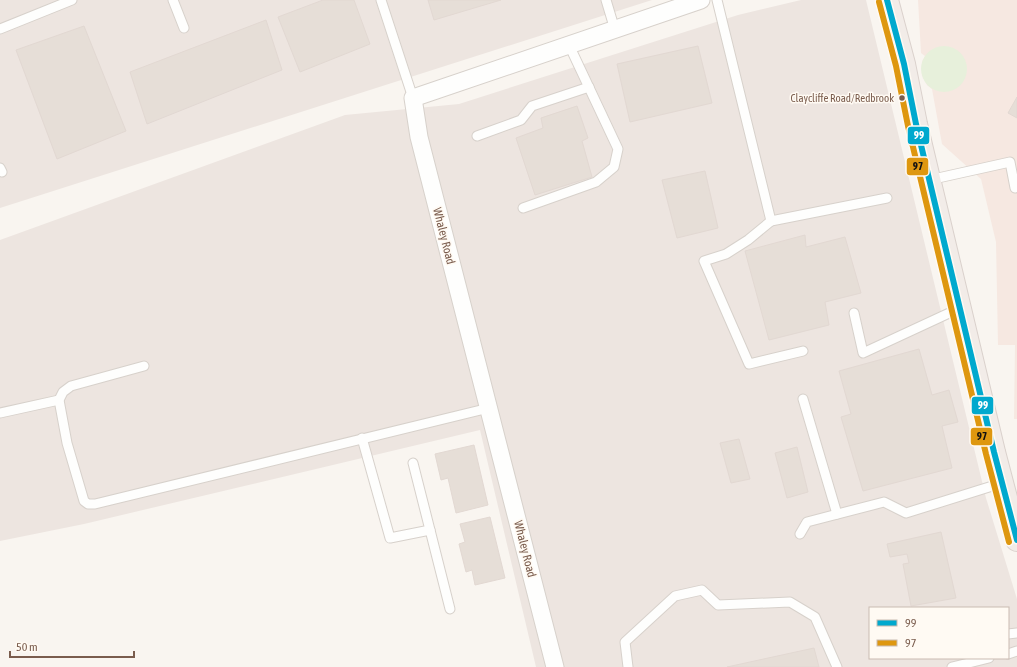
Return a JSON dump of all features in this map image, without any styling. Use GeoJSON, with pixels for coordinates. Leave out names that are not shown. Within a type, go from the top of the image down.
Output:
{"type":"FeatureCollection","features":[{"type":"Feature","properties":{"kind":"highway"},"geometry":{"type":"LineString","coordinates":[[887,0],[904,64],[929,180],[1017,540]]}},
{"type":"Feature","properties":{"kind":"highway"},"geometry":{"type":"LineString","coordinates":[[901,0],[904,64]]}},
{"type":"Feature","properties":{"kind":"street"},"geometry":{"type":"LineString","coordinates":[[413,98],[701,0]]}},
{"type":"Feature","properties":{"kind":"street","name":"Whaley Road"},"geometry":{"type":"LineString","coordinates":[[413,98],[419,137],[555,667]]}},
{"type":"Feature","properties":{"kind":"lane"},"geometry":{"type":"LineString","coordinates":[[0,29],[72,0]]}},
{"type":"Feature","properties":{"kind":"lane"},"geometry":{"type":"LineString","coordinates":[[173,0],[184,28]]}},
{"type":"Feature","properties":{"kind":"lane"},"geometry":{"type":"LineString","coordinates":[[381,0],[413,98]]}},
{"type":"Feature","properties":{"kind":"lane"},"geometry":{"type":"LineString","coordinates":[[606,0],[614,30]]}},
{"type":"Feature","properties":{"kind":"lane"},"geometry":{"type":"LineString","coordinates":[[717,0],[771,221]]}},
{"type":"Feature","properties":{"kind":"lane"},"geometry":{"type":"LineString","coordinates":[[523,208],[596,182],[614,167],[618,149],[569,45]]}},
{"type":"Feature","properties":{"kind":"lane"},"geometry":{"type":"LineString","coordinates":[[476,136],[522,120],[532,106],[589,87]]}},
{"type":"Feature","properties":{"kind":"lane"},"geometry":{"type":"LineString","coordinates":[[929,180],[1010,162],[1016,188]]}},
{"type":"Feature","properties":{"kind":"lane"},"geometry":{"type":"LineString","coordinates":[[803,351],[749,364],[704,261],[726,254],[748,240],[771,221],[887,198]]}},
{"type":"Feature","properties":{"kind":"lane"},"geometry":{"type":"LineString","coordinates":[[854,313],[863,353],[960,308]]}},
{"type":"Feature","properties":{"kind":"lane"},"geometry":{"type":"LineString","coordinates":[[144,366],[71,386],[62,392],[59,400],[67,443],[84,501],[88,504],[103,502],[489,408]]}},
{"type":"Feature","properties":{"kind":"lane"},"geometry":{"type":"LineString","coordinates":[[803,399],[837,514]]}},
{"type":"Feature","properties":{"kind":"lane"},"geometry":{"type":"LineString","coordinates":[[0,413],[59,400]]}},
{"type":"Feature","properties":{"kind":"lane"},"geometry":{"type":"LineString","coordinates":[[362,438],[390,538],[430,530]]}},
{"type":"Feature","properties":{"kind":"lane"},"geometry":{"type":"LineString","coordinates":[[413,464],[450,609]]}},
{"type":"Feature","properties":{"kind":"lane"},"geometry":{"type":"LineString","coordinates":[[800,534],[807,522],[884,502],[906,513],[1002,483]]}},
{"type":"Feature","properties":{"kind":"lane"},"geometry":{"type":"LineString","coordinates":[[628,667],[625,642],[675,596],[702,590],[718,605],[790,602],[815,617],[837,667]]}},
{"type":"Feature","properties":{"kind":"lane"},"geometry":{"type":"LineString","coordinates":[[952,667],[985,659]]}},
{"type":"Feature","properties":{"kind":"shaded area"},"geometry":{"type":"Polygon","coordinates":[[[0,0],[652,0],[0,208],[0,0]]]}},
{"type":"Feature","properties":{"kind":"shaded area"},"geometry":{"type":"Polygon","coordinates":[[[801,0],[866,0],[986,498],[1017,599],[1017,667],[536,667],[480,430],[84,524],[0,541],[0,240],[345,115],[459,104],[738,15],[801,0]]]}},
{"type":"Feature","properties":{"kind":"shaded area"},"geometry":{"type":"Polygon","coordinates":[[[918,0],[1017,0],[1017,419],[1014,419],[1015,345],[998,345],[996,242],[981,179],[942,144],[932,89],[927,85],[922,75],[922,62],[925,56],[921,53],[918,0]]]}},
{"type":"Feature","properties":{"kind":"green space"},"geometry":{"type":"Polygon","coordinates":[[[944,46],[957,50],[963,56],[967,69],[963,82],[957,88],[944,92],[931,88],[925,82],[921,69],[925,56],[931,50],[944,46]]]}},
{"type":"Feature","properties":{"kind":"building"},"geometry":{"type":"Polygon","coordinates":[[[323,0],[354,0],[370,44],[300,72],[278,17],[323,0]]]}},
{"type":"Feature","properties":{"kind":"building"},"geometry":{"type":"Polygon","coordinates":[[[428,0],[501,0],[434,20],[428,0]]]}},
{"type":"Feature","properties":{"kind":"building"},"geometry":{"type":"Polygon","coordinates":[[[266,20],[282,70],[147,124],[130,72],[266,20]]]}},
{"type":"Feature","properties":{"kind":"building"},"geometry":{"type":"Polygon","coordinates":[[[84,26],[126,131],[57,159],[16,50],[84,26]]]}},
{"type":"Feature","properties":{"kind":"building"},"geometry":{"type":"Polygon","coordinates":[[[698,46],[712,103],[630,122],[617,64],[698,46]]]}},
{"type":"Feature","properties":{"kind":"building"},"geometry":{"type":"Polygon","coordinates":[[[1017,97],[1017,118],[1008,113],[1017,97]]]}},
{"type":"Feature","properties":{"kind":"building"},"geometry":{"type":"Polygon","coordinates":[[[577,106],[588,138],[582,141],[592,177],[535,195],[516,138],[543,128],[541,118],[577,106]]]}},
{"type":"Feature","properties":{"kind":"building"},"geometry":{"type":"Polygon","coordinates":[[[705,171],[718,228],[677,238],[662,180],[705,171]]]}},
{"type":"Feature","properties":{"kind":"building"},"geometry":{"type":"Polygon","coordinates":[[[805,235],[806,247],[845,237],[861,293],[825,302],[829,325],[769,340],[745,251],[805,235]]]}},
{"type":"Feature","properties":{"kind":"building"},"geometry":{"type":"Polygon","coordinates":[[[919,349],[932,395],[949,390],[958,422],[942,426],[952,468],[863,491],[841,417],[851,414],[839,371],[919,349]]]}},
{"type":"Feature","properties":{"kind":"building"},"geometry":{"type":"Polygon","coordinates":[[[739,439],[750,479],[731,483],[720,443],[739,439]]]}},
{"type":"Feature","properties":{"kind":"building"},"geometry":{"type":"Polygon","coordinates":[[[474,445],[488,505],[456,513],[448,478],[441,480],[435,454],[474,445]]]}},
{"type":"Feature","properties":{"kind":"building"},"geometry":{"type":"Polygon","coordinates":[[[797,447],[808,492],[787,498],[775,453],[797,447]]]}},
{"type":"Feature","properties":{"kind":"building"},"geometry":{"type":"Polygon","coordinates":[[[490,517],[505,578],[475,585],[472,570],[466,572],[459,544],[465,542],[460,524],[490,517]]]}},
{"type":"Feature","properties":{"kind":"building"},"geometry":{"type":"Polygon","coordinates":[[[941,532],[956,598],[911,606],[903,564],[909,563],[907,554],[890,557],[887,544],[941,532]]]}},
{"type":"Feature","properties":{"kind":"building"},"geometry":{"type":"Polygon","coordinates":[[[814,648],[819,667],[727,667],[814,648]]]}},
{"type":"Feature","properties":{"kind":"transit line","name":"99"},"geometry":{"type":"LineString","coordinates":[[887,0],[904,64],[916,124],[994,452],[1017,540]]}},
{"type":"Feature","properties":{"kind":"transit line","name":"97"},"geometry":{"type":"LineString","coordinates":[[879,2],[896,66],[908,126],[986,454],[1009,542]]}},
{"type":"Feature","properties":{"kind":"place","name":"Claycliffe Road/Redbrook"},"geometry":{"type":"Point","coordinates":[902,98]}}]}
